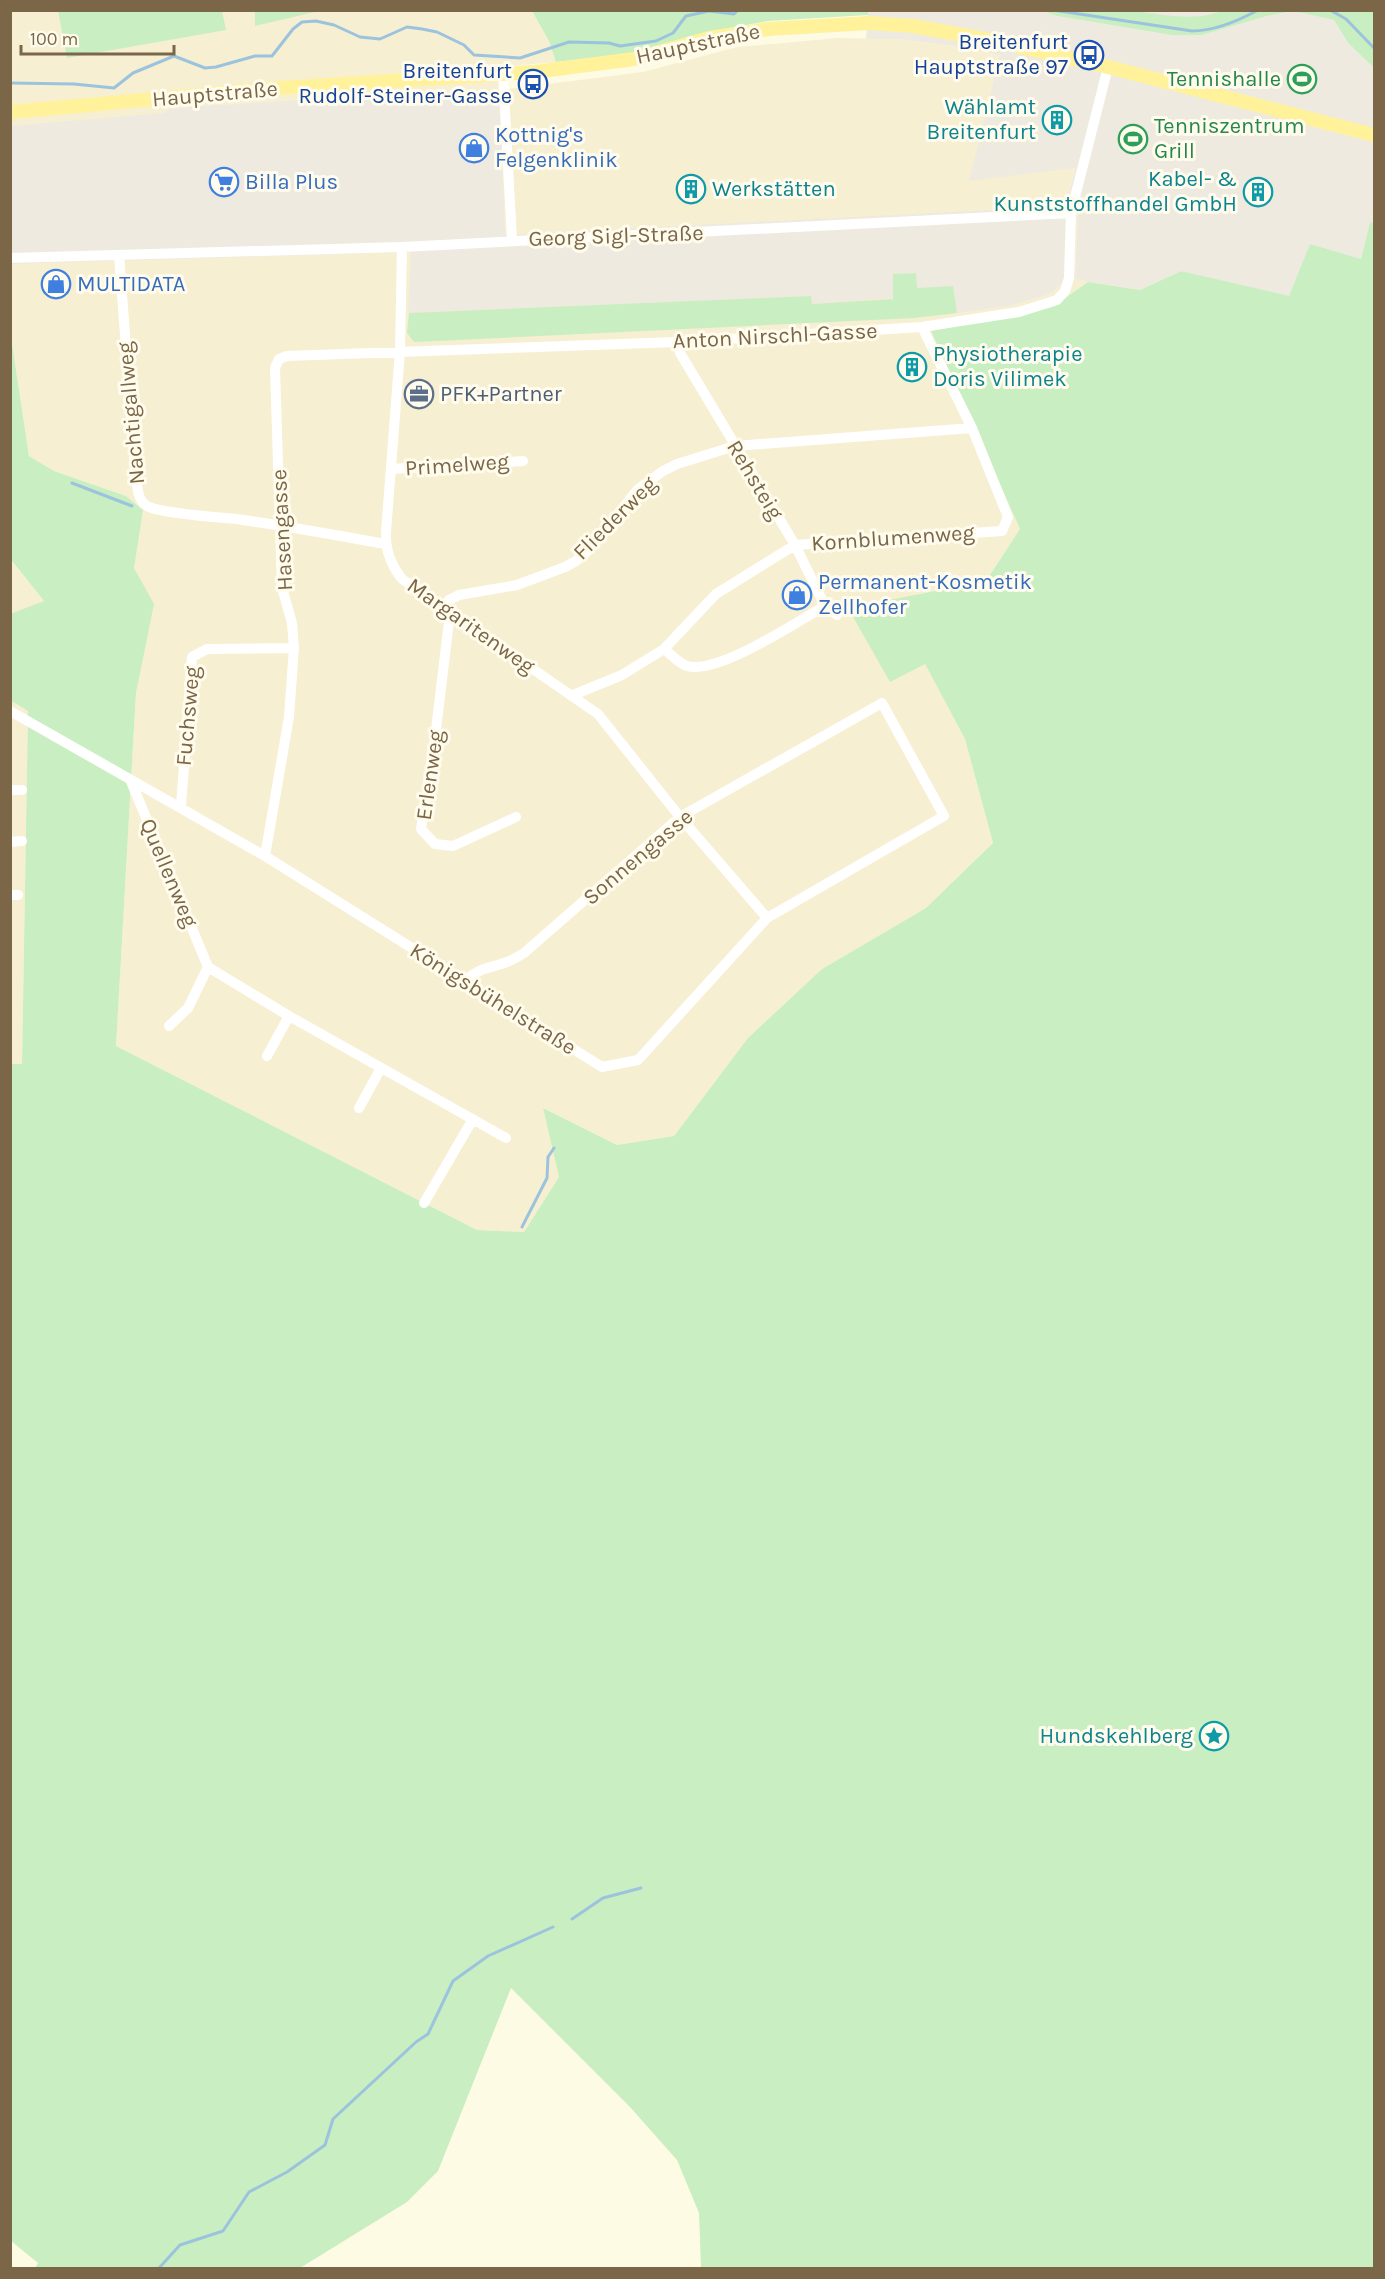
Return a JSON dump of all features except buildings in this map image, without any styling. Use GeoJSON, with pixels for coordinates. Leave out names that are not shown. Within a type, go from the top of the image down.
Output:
{"type":"FeatureCollection","features":[{"type":"Feature","properties":{"kind":"main road","name":"Hauptstraße"},"geometry":{"type":"LineString","coordinates":[[10,112],[264,89],[534,72],[634,59],[709,38],[768,29],[869,23],[946,31],[1108,67],[1374,135]]}},
{"type":"Feature","properties":{"kind":"street"},"geometry":{"type":"LineString","coordinates":[[1071,213],[1108,67]]}},
{"type":"Feature","properties":{"kind":"street"},"geometry":{"type":"LineString","coordinates":[[503,74],[512,240]]}},
{"type":"Feature","properties":{"kind":"street","name":"Georg Sigl-Straße"},"geometry":{"type":"LineString","coordinates":[[10,258],[402,247],[1071,213]]}},
{"type":"Feature","properties":{"kind":"street","name":"Anton Nirschl-Gasse"},"geometry":{"type":"LineString","coordinates":[[400,351],[678,342],[922,327],[1018,312],[1057,300],[1065,291],[1069,278],[1071,213]]}},
{"type":"Feature","properties":{"kind":"street","name":"Margaritenweg"},"geometry":{"type":"LineString","coordinates":[[402,247],[400,351],[386,544],[394,569],[402,579],[598,714],[680,818],[767,918]]}},
{"type":"Feature","properties":{"kind":"street","name":"Nachtigallweg"},"geometry":{"type":"LineString","coordinates":[[118,255],[138,496],[142,502],[150,507],[280,525],[386,544]]}},
{"type":"Feature","properties":{"kind":"street","name":"Kornblumenweg"},"geometry":{"type":"LineString","coordinates":[[573,696],[622,675],[664,650],[716,594],[795,545],[1002,531],[1008,517],[972,428],[922,327]]}},
{"type":"Feature","properties":{"kind":"street","name":"Rehsteig"},"geometry":{"type":"LineString","coordinates":[[678,342],[680,354],[795,545],[825,606],[837,615]]}},
{"type":"Feature","properties":{"kind":"street","name":"Hasengasse"},"geometry":{"type":"LineString","coordinates":[[265,856],[289,717],[294,648],[291,623],[282,588],[275,368],[279,359],[287,356],[400,351]]}},
{"type":"Feature","properties":{"kind":"street","name":"Fliederweg"},"geometry":{"type":"LineString","coordinates":[[447,610],[449,600],[459,595],[517,585],[565,567],[584,555],[643,484],[677,464],[735,446],[972,428]]}},
{"type":"Feature","properties":{"kind":"street","name":"Primelweg"},"geometry":{"type":"LineString","coordinates":[[391,469],[522,461]]}},
{"type":"Feature","properties":{"kind":"street"},"geometry":{"type":"LineString","coordinates":[[664,650],[687,666],[713,665],[747,651],[825,606]]}},
{"type":"Feature","properties":{"kind":"street","name":"Erlenweg"},"geometry":{"type":"LineString","coordinates":[[447,610],[435,738],[421,828],[435,844],[453,846],[516,817]]}},
{"type":"Feature","properties":{"kind":"street","name":"Fuchsweg"},"geometry":{"type":"LineString","coordinates":[[181,806],[192,657],[207,649],[294,648]]}},
{"type":"Feature","properties":{"kind":"street","name":"Sonnengasse"},"geometry":{"type":"LineString","coordinates":[[464,983],[471,975],[489,966],[507,963],[524,953],[680,818],[882,703],[944,816]]}},
{"type":"Feature","properties":{"kind":"street","name":"Königsbühelstraße"},"geometry":{"type":"LineString","coordinates":[[10,711],[181,806],[265,856],[464,983],[602,1067],[638,1060],[767,918],[944,816]]}},
{"type":"Feature","properties":{"kind":"street","name":"Quellenweg"},"geometry":{"type":"LineString","coordinates":[[130,779],[208,967]]}},
{"type":"Feature","properties":{"kind":"street"},"geometry":{"type":"LineString","coordinates":[[169,1026],[188,1008],[208,967],[289,1016],[506,1138]]}},
{"type":"Feature","properties":{"kind":"street"},"geometry":{"type":"LineString","coordinates":[[267,1056],[289,1016]]}},
{"type":"Feature","properties":{"kind":"street"},"geometry":{"type":"LineString","coordinates":[[359,1108],[381,1068]]}},
{"type":"Feature","properties":{"kind":"street"},"geometry":{"type":"LineString","coordinates":[[424,1203],[473,1119]]}},
{"type":"Feature","properties":{"kind":"shaded area"},"geometry":{"type":"Polygon","coordinates":[[[10,11],[532,11],[549,41],[556,62],[499,67],[500,90],[643,72],[737,47],[836,38],[896,39],[955,46],[1000,55],[1075,167],[1066,206],[1078,208],[1075,277],[1088,282],[1052,307],[931,331],[1020,529],[986,581],[848,608],[925,664],[965,739],[993,843],[926,908],[822,969],[748,1038],[674,1136],[617,1145],[543,1108],[559,1177],[524,1232],[477,1230],[116,1046],[136,693],[153,604],[134,568],[142,509],[126,496],[54,471],[29,456],[10,330],[10,11]]]}},
{"type":"Feature","properties":{"kind":"shaded area"},"geometry":{"type":"Polygon","coordinates":[[[868,11],[1043,11],[1057,16],[1171,35],[1202,35],[1267,16],[1294,11],[1334,20],[1348,43],[1374,68],[1374,223],[1370,222],[1361,259],[1310,245],[1289,297],[1181,271],[1140,290],[1088,282],[1075,278],[1078,208],[1066,207],[1064,280],[1052,293],[1009,306],[957,313],[953,287],[917,288],[916,273],[893,274],[893,298],[812,304],[811,296],[408,313],[411,252],[11,264],[10,126],[164,113],[170,109],[191,107],[402,94],[500,90],[505,235],[1066,206],[1075,168],[969,181],[1000,55],[955,46],[896,39],[866,39],[868,11]]]}},
{"type":"Feature","properties":{"kind":"shaded area"},"geometry":{"type":"Polygon","coordinates":[[[1123,11],[1224,11],[1209,17],[1177,17],[1123,11]]]}},
{"type":"Feature","properties":{"kind":"shaded area"},"geometry":{"type":"Polygon","coordinates":[[[10,560],[44,601],[11,614],[10,614],[10,560]]]}},
{"type":"Feature","properties":{"kind":"shaded area"},"geometry":{"type":"Polygon","coordinates":[[[10,701],[28,711],[22,1065],[10,1064],[10,701]]]}},
{"type":"Feature","properties":{"kind":"green space"},"geometry":{"type":"Polygon","coordinates":[[[1122,10],[1187,17],[1224,10],[1374,11],[1374,68],[1348,43],[1334,20],[1293,11],[1202,35],[1171,35],[1057,16],[1043,11],[1122,10]]]}},
{"type":"Feature","properties":{"kind":"green space"},"geometry":{"type":"Polygon","coordinates":[[[58,11],[222,11],[226,30],[67,58],[58,11]]]}},
{"type":"Feature","properties":{"kind":"green space"},"geometry":{"type":"Polygon","coordinates":[[[255,11],[319,11],[255,26],[255,11]]]}},
{"type":"Feature","properties":{"kind":"green space"},"geometry":{"type":"Polygon","coordinates":[[[532,11],[868,11],[868,15],[768,21],[708,32],[633,53],[556,62],[549,41],[532,11]]]}},
{"type":"Feature","properties":{"kind":"green space"},"geometry":{"type":"Polygon","coordinates":[[[1370,222],[1374,223],[1374,2268],[701,2268],[699,2213],[677,2160],[630,2107],[511,1988],[438,2171],[407,2202],[300,2268],[35,2268],[38,2263],[11,2241],[10,1064],[22,1064],[28,711],[11,701],[10,614],[44,601],[11,560],[10,330],[29,456],[54,471],[126,496],[143,510],[134,568],[154,604],[136,693],[116,1046],[477,1230],[524,1232],[559,1177],[543,1108],[617,1145],[674,1136],[748,1038],[822,969],[926,908],[993,843],[965,739],[925,664],[890,682],[848,608],[986,581],[1020,529],[931,331],[1052,307],[1088,282],[1140,290],[1181,271],[1289,296],[1310,244],[1361,259],[1370,222]]]}},
{"type":"Feature","properties":{"kind":"green space"},"geometry":{"type":"Polygon","coordinates":[[[916,273],[917,288],[953,286],[957,313],[914,318],[414,342],[407,333],[409,313],[811,296],[812,304],[893,299],[893,274],[916,273]]]}},
{"type":"Feature","properties":{"kind":"waterway"},"geometry":{"type":"LineString","coordinates":[[10,83],[74,84],[114,88],[133,73],[174,56],[205,68],[255,56],[272,56],[293,29],[302,22],[316,21],[334,25],[360,37],[380,39],[407,27],[422,29],[437,32],[464,45],[474,55],[520,58],[569,42],[609,43],[620,46],[656,41],[673,33],[686,16],[709,11],[734,14],[738,10]]}},
{"type":"Feature","properties":{"kind":"waterway"},"geometry":{"type":"LineString","coordinates":[[1053,10],[1192,31],[1226,25],[1258,10]]}},
{"type":"Feature","properties":{"kind":"waterway"},"geometry":{"type":"LineString","coordinates":[[1330,10],[1346,19],[1374,48]]}},
{"type":"Feature","properties":{"kind":"waterway"},"geometry":{"type":"LineString","coordinates":[[72,483],[132,506]]}},
{"type":"Feature","properties":{"kind":"waterway"},"geometry":{"type":"LineString","coordinates":[[522,1227],[547,1178],[548,1157],[554,1148]]}},
{"type":"Feature","properties":{"kind":"waterway"},"geometry":{"type":"LineString","coordinates":[[572,1919],[603,1898],[641,1888]]}},
{"type":"Feature","properties":{"kind":"waterway"},"geometry":{"type":"LineString","coordinates":[[159,2268],[180,2245],[223,2231],[249,2192],[287,2172],[325,2145],[333,2119],[416,2042],[428,2034],[453,1981],[488,1956],[553,1927]]}},
{"type":"Feature","properties":{"kind":"place","name":"Breitenfurt Hauptstraße 97"},"geometry":{"type":"Point","coordinates":[1089,55]}},
{"type":"Feature","properties":{"kind":"place","name":"Tennishalle"},"geometry":{"type":"Point","coordinates":[1302,79]}},
{"type":"Feature","properties":{"kind":"place","name":"Breitenfurt Rudolf-Steiner-Gasse"},"geometry":{"type":"Point","coordinates":[533,84]}},
{"type":"Feature","properties":{"kind":"place","name":"Wählamt Breitenfurt"},"geometry":{"type":"Point","coordinates":[1057,120]}},
{"type":"Feature","properties":{"kind":"place","name":"Tenniszentrum Grill"},"geometry":{"type":"Point","coordinates":[1133,139]}},
{"type":"Feature","properties":{"kind":"place","name":"Kottnig's Felgenklinik"},"geometry":{"type":"Point","coordinates":[474,148]}},
{"type":"Feature","properties":{"kind":"place","name":"Billa Plus"},"geometry":{"type":"Point","coordinates":[224,182]}},
{"type":"Feature","properties":{"kind":"place","name":"Werkstätten"},"geometry":{"type":"Point","coordinates":[691,189]}},
{"type":"Feature","properties":{"kind":"place","name":"Kabel- & Kunststoffhandel GmbH"},"geometry":{"type":"Point","coordinates":[1258,192]}},
{"type":"Feature","properties":{"kind":"place","name":"MULTIDATA"},"geometry":{"type":"Point","coordinates":[56,284]}},
{"type":"Feature","properties":{"kind":"place","name":"Physiotherapie Doris Vilimek"},"geometry":{"type":"Point","coordinates":[912,367]}},
{"type":"Feature","properties":{"kind":"place","name":"PFK+Partner"},"geometry":{"type":"Point","coordinates":[419,394]}},
{"type":"Feature","properties":{"kind":"place","name":"Permanent-Kosmetik Zellhofer"},"geometry":{"type":"Point","coordinates":[797,595]}},
{"type":"Feature","properties":{"kind":"place","name":"Hundskehlberg"},"geometry":{"type":"Point","coordinates":[1214,1736]}}]}
